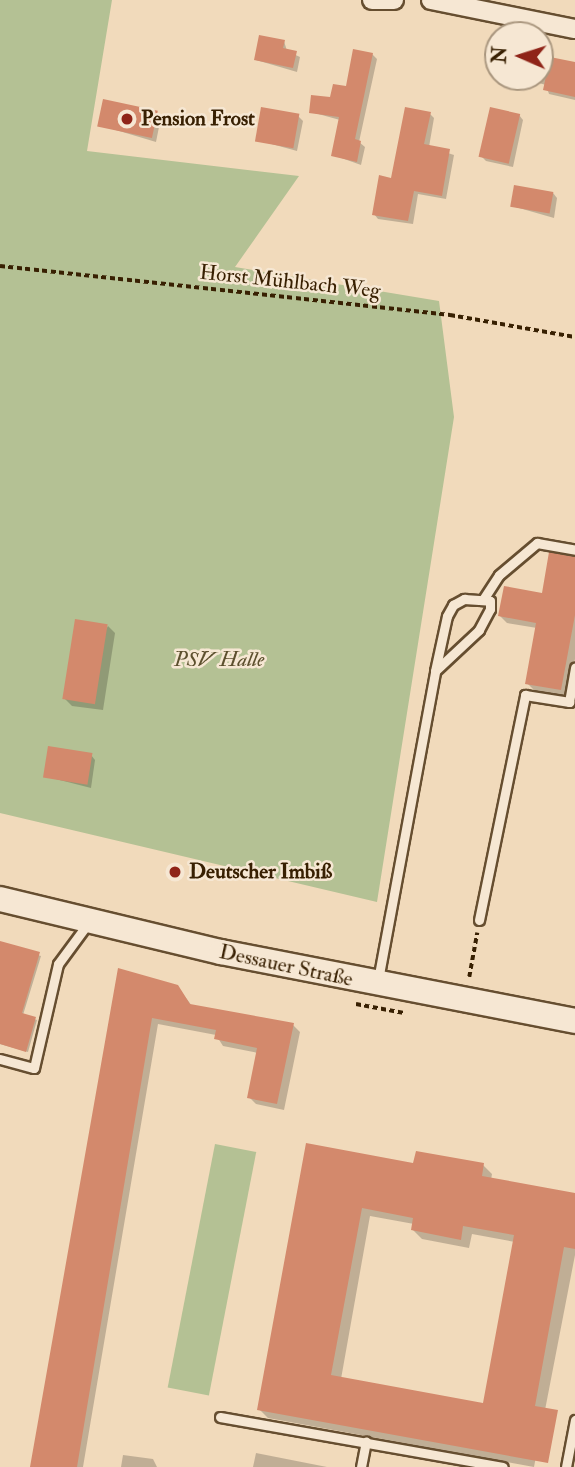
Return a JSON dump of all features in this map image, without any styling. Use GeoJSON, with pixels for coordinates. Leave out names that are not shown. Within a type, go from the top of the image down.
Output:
{"type":"FeatureCollection","features":[{"type":"Feature","properties":{"kind":"main road","name":"Dessauer Straße"},"geometry":{"type":"LineString","coordinates":[[0,898],[89,922],[377,985],[575,1021]]}},
{"type":"Feature","properties":{"kind":"street"},"geometry":{"type":"LineString","coordinates":[[372,0],[394,0]]}},
{"type":"Feature","properties":{"kind":"street"},"geometry":{"type":"LineString","coordinates":[[430,0],[575,29]]}},
{"type":"Feature","properties":{"kind":"lane"},"geometry":{"type":"LineString","coordinates":[[377,985],[435,671],[453,605],[484,598],[499,575],[537,543],[575,550]]}},
{"type":"Feature","properties":{"kind":"lane"},"geometry":{"type":"LineString","coordinates":[[435,671],[478,630],[491,605],[484,598]]}},
{"type":"Feature","properties":{"kind":"lane"},"geometry":{"type":"LineString","coordinates":[[479,920],[525,695],[569,702],[575,668]]}},
{"type":"Feature","properties":{"kind":"lane"},"geometry":{"type":"LineString","coordinates":[[0,1059],[34,1068],[58,964],[89,922]]}},
{"type":"Feature","properties":{"kind":"lane"},"geometry":{"type":"LineString","coordinates":[[220,1417],[503,1467]]}},
{"type":"Feature","properties":{"kind":"lane"},"geometry":{"type":"LineString","coordinates":[[566,1467],[575,1420]]}},
{"type":"Feature","properties":{"kind":"lane"},"geometry":{"type":"LineString","coordinates":[[361,1467],[366,1441]]}},
{"type":"Feature","properties":{"kind":"path","name":"Horst Mühlbach Weg"},"geometry":{"type":"LineString","coordinates":[[0,266],[450,315],[575,337]]}},
{"type":"Feature","properties":{"kind":"path"},"geometry":{"type":"LineString","coordinates":[[465,1001],[479,920]]}},
{"type":"Feature","properties":{"kind":"green space","name":"PSV Halle"},"geometry":{"type":"Polygon","coordinates":[[[0,0],[112,0],[87,151],[299,176],[235,267],[439,301],[454,417],[377,902],[0,813],[0,0]]]}},
{"type":"Feature","properties":{"kind":"green space"},"geometry":{"type":"Polygon","coordinates":[[[215,1144],[256,1152],[209,1395],[168,1387],[215,1144]]]}},
{"type":"Feature","properties":{"kind":"building"},"geometry":{"type":"Polygon","coordinates":[[[259,35],[285,40],[283,48],[297,51],[293,68],[254,60],[259,35]]]}},
{"type":"Feature","properties":{"kind":"building"},"geometry":{"type":"Polygon","coordinates":[[[353,49],[373,53],[355,139],[361,141],[357,162],[331,156],[339,117],[309,113],[311,95],[330,97],[333,84],[346,86],[353,49]]]}},
{"type":"Feature","properties":{"kind":"building"},"geometry":{"type":"Polygon","coordinates":[[[554,58],[575,62],[575,97],[548,91],[554,91],[554,58]]]}},
{"type":"Feature","properties":{"kind":"building","name":"Pension Frost"},"geometry":{"type":"Polygon","coordinates":[[[103,99],[158,111],[152,138],[97,126],[103,99]]]}},
{"type":"Feature","properties":{"kind":"building"},"geometry":{"type":"Polygon","coordinates":[[[261,107],[299,114],[293,148],[255,141],[261,107]]]}},
{"type":"Feature","properties":{"kind":"building"},"geometry":{"type":"Polygon","coordinates":[[[405,107],[431,112],[424,144],[450,149],[442,196],[414,191],[408,221],[372,215],[379,175],[391,178],[405,107]]]}},
{"type":"Feature","properties":{"kind":"building"},"geometry":{"type":"Polygon","coordinates":[[[490,107],[520,114],[509,164],[479,157],[490,107]]]}},
{"type":"Feature","properties":{"kind":"building"},"geometry":{"type":"Polygon","coordinates":[[[514,185],[553,192],[550,214],[510,207],[514,185]]]}},
{"type":"Feature","properties":{"kind":"building"},"geometry":{"type":"Polygon","coordinates":[[[549,552],[575,557],[575,615],[561,690],[525,684],[536,623],[498,616],[504,586],[542,593],[549,552]]]}},
{"type":"Feature","properties":{"kind":"building"},"geometry":{"type":"Polygon","coordinates":[[[75,619],[108,624],[95,704],[62,699],[75,619]]]}},
{"type":"Feature","properties":{"kind":"building"},"geometry":{"type":"Polygon","coordinates":[[[48,746],[92,753],[87,785],[43,778],[48,746]]]}},
{"type":"Feature","properties":{"kind":"building"},"geometry":{"type":"Polygon","coordinates":[[[0,941],[40,952],[22,1013],[36,1017],[26,1052],[0,1044],[0,941]]]}},
{"type":"Feature","properties":{"kind":"building"},"geometry":{"type":"Polygon","coordinates":[[[118,968],[178,985],[190,1004],[294,1023],[277,1104],[247,1098],[257,1048],[214,1039],[216,1030],[152,1018],[77,1467],[30,1467],[118,968]]]}},
{"type":"Feature","properties":{"kind":"building"},"geometry":{"type":"Polygon","coordinates":[[[306,1143],[413,1163],[416,1151],[484,1163],[482,1176],[575,1193],[575,1249],[564,1247],[535,1406],[558,1410],[548,1463],[257,1410],[306,1143]],[[362,1208],[331,1375],[483,1403],[514,1235],[463,1226],[461,1240],[411,1230],[413,1218],[362,1208]]]}},
{"type":"Feature","properties":{"kind":"place","name":"Pension Frost"},"geometry":{"type":"Point","coordinates":[127,119]}},
{"type":"Feature","properties":{"kind":"place","name":"Deutscher Imbiß"},"geometry":{"type":"Point","coordinates":[175,872]}}]}
